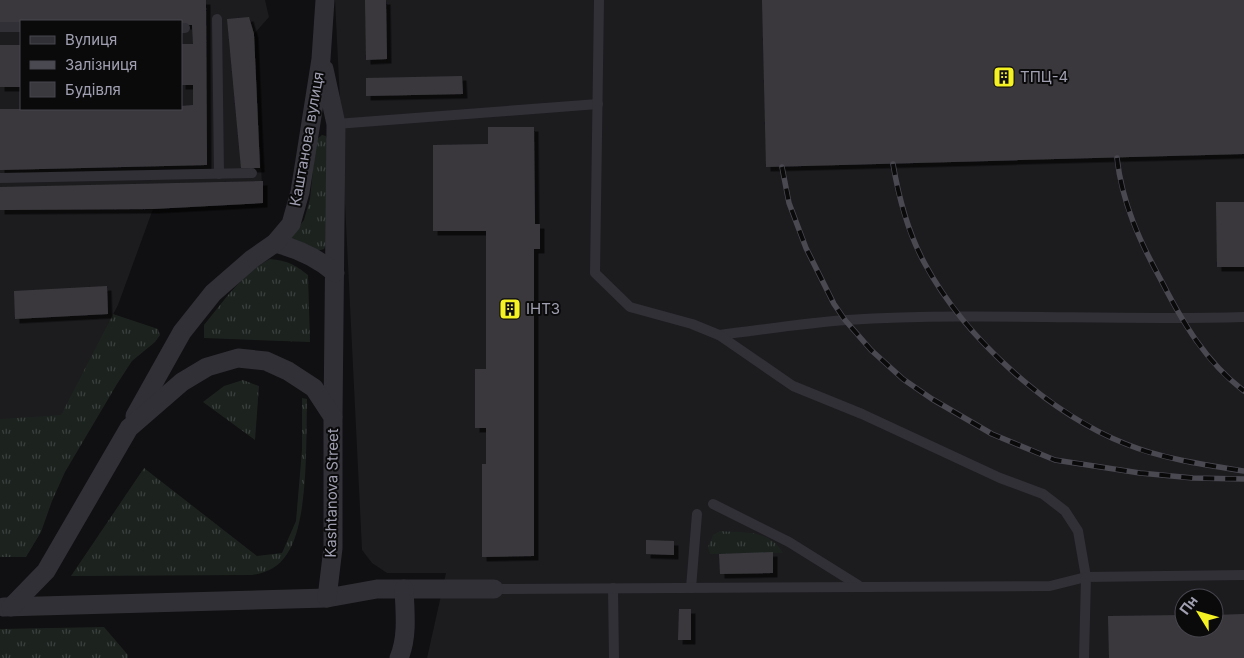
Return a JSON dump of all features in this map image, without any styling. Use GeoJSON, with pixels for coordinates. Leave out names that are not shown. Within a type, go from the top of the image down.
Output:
{"type":"FeatureCollection","features":[{"type":"Feature","properties":{"kind":"street","name":"Каштанова вулиця"},"geometry":{"type":"LineString","coordinates":[[129,428],[187,326],[214,293],[252,259],[275,243],[290,224],[300,192],[321,58],[325,0]]}},
{"type":"Feature","properties":{"kind":"street","name":"Каштанова вулиця"},"geometry":{"type":"LineString","coordinates":[[321,58],[336,124],[333,416]]}},
{"type":"Feature","properties":{"kind":"street"},"geometry":{"type":"LineString","coordinates":[[275,243],[299,250],[322,261],[335,273]]}},
{"type":"Feature","properties":{"kind":"street","name":"Kashtanova Street"},"geometry":{"type":"LineString","coordinates":[[238,358],[266,362],[288,371],[314,388],[333,416],[334,548],[327,598],[5,607],[46,571],[129,428],[182,382],[207,366],[238,358]]}},
{"type":"Feature","properties":{"kind":"street"},"geometry":{"type":"LineString","coordinates":[[327,598],[377,589],[494,589]]}},
{"type":"Feature","properties":{"kind":"street"},"geometry":{"type":"LineString","coordinates":[[402,655],[405,626],[404,589]]}},
{"type":"Feature","properties":{"kind":"lane"},"geometry":{"type":"LineString","coordinates":[[600,0],[595,273],[630,306],[692,324],[719,335],[793,386],[862,414],[1000,478],[1044,494],[1065,511],[1078,531],[1086,577],[1084,658]]}},
{"type":"Feature","properties":{"kind":"lane"},"geometry":{"type":"LineString","coordinates":[[216,18],[219,174]]}},
{"type":"Feature","properties":{"kind":"lane"},"geometry":{"type":"LineString","coordinates":[[0,27],[20,27]]}},
{"type":"Feature","properties":{"kind":"lane"},"geometry":{"type":"LineString","coordinates":[[336,124],[598,104]]}},
{"type":"Feature","properties":{"kind":"lane"},"geometry":{"type":"LineString","coordinates":[[0,178],[252,173]]}},
{"type":"Feature","properties":{"kind":"lane"},"geometry":{"type":"LineString","coordinates":[[719,335],[855,320],[960,317],[1182,319],[1244,317]]}},
{"type":"Feature","properties":{"kind":"lane"},"geometry":{"type":"LineString","coordinates":[[713,504],[789,542],[859,586]]}},
{"type":"Feature","properties":{"kind":"lane"},"geometry":{"type":"LineString","coordinates":[[691,588],[697,514]]}},
{"type":"Feature","properties":{"kind":"lane"},"geometry":{"type":"LineString","coordinates":[[494,589],[1050,586],[1086,577],[1244,575]]}},
{"type":"Feature","properties":{"kind":"lane"},"geometry":{"type":"LineString","coordinates":[[613,588],[614,658]]}},
{"type":"Feature","properties":{"kind":"shaded area"},"geometry":{"type":"Polygon","coordinates":[[[0,0],[265,0],[269,17],[254,34],[263,203],[153,209],[118,305],[61,416],[0,420],[0,0]]]}},
{"type":"Feature","properties":{"kind":"shaded area"},"geometry":{"type":"Polygon","coordinates":[[[335,0],[1244,0],[1244,658],[427,658],[446,573],[387,573],[372,563],[362,550],[335,0]]]}},
{"type":"Feature","properties":{"kind":"green space"},"geometry":{"type":"Polygon","coordinates":[[[322,135],[326,136],[330,148],[328,241],[324,249],[317,251],[289,239],[304,220],[310,199],[316,140],[322,135]]]}},
{"type":"Feature","properties":{"kind":"green space"},"geometry":{"type":"Polygon","coordinates":[[[270,259],[290,264],[308,275],[310,342],[204,338],[204,325],[226,298],[251,272],[270,259]]]}},
{"type":"Feature","properties":{"kind":"green space"},"geometry":{"type":"Polygon","coordinates":[[[113,314],[158,329],[160,335],[155,342],[132,361],[117,384],[65,472],[41,532],[26,557],[0,557],[0,419],[61,415],[113,314]]]}},
{"type":"Feature","properties":{"kind":"green space"},"geometry":{"type":"Polygon","coordinates":[[[243,380],[259,386],[255,440],[203,402],[224,386],[243,380]]]}},
{"type":"Feature","properties":{"kind":"green space"},"geometry":{"type":"Polygon","coordinates":[[[302,398],[307,399],[303,501],[294,540],[284,559],[276,566],[262,573],[252,575],[71,576],[144,468],[257,556],[282,553],[296,521],[302,450],[302,398]]]}},
{"type":"Feature","properties":{"kind":"green space"},"geometry":{"type":"Polygon","coordinates":[[[720,531],[763,536],[777,545],[783,553],[710,554],[708,547],[713,535],[720,531]]]}},
{"type":"Feature","properties":{"kind":"green space"},"geometry":{"type":"Polygon","coordinates":[[[104,627],[128,655],[128,658],[0,658],[0,629],[104,627]]]}},
{"type":"Feature","properties":{"kind":"building"},"geometry":{"type":"Polygon","coordinates":[[[0,0],[206,0],[207,165],[0,170],[0,109],[182,110],[182,106],[193,105],[193,85],[182,85],[182,44],[193,44],[192,25],[182,25],[182,20],[20,20],[20,24],[0,24],[0,0]]]}},
{"type":"Feature","properties":{"kind":"building"},"geometry":{"type":"Polygon","coordinates":[[[365,0],[386,0],[387,59],[366,60],[365,0]]]}},
{"type":"Feature","properties":{"kind":"building","name":"ТПЦ-4"},"geometry":{"type":"Polygon","coordinates":[[[762,0],[1244,0],[1244,154],[766,167],[762,0]]]}},
{"type":"Feature","properties":{"kind":"building"},"geometry":{"type":"Polygon","coordinates":[[[249,17],[254,34],[260,168],[241,168],[227,19],[249,17]]]}},
{"type":"Feature","properties":{"kind":"building"},"geometry":{"type":"Polygon","coordinates":[[[0,45],[20,45],[20,87],[0,87],[0,45]]]}},
{"type":"Feature","properties":{"kind":"building"},"geometry":{"type":"Polygon","coordinates":[[[462,76],[463,94],[366,96],[366,78],[462,76]]]}},
{"type":"Feature","properties":{"kind":"building","name":"ІНТЗ"},"geometry":{"type":"Polygon","coordinates":[[[488,127],[534,127],[535,224],[540,224],[540,249],[534,249],[534,556],[482,557],[482,464],[486,464],[486,428],[475,428],[475,369],[486,369],[486,231],[433,231],[433,145],[488,144],[488,127]]]}},
{"type":"Feature","properties":{"kind":"building"},"geometry":{"type":"Polygon","coordinates":[[[263,181],[263,203],[153,209],[0,210],[0,187],[263,181]]]}},
{"type":"Feature","properties":{"kind":"building"},"geometry":{"type":"Polygon","coordinates":[[[1216,202],[1244,202],[1244,267],[1217,267],[1216,202]]]}},
{"type":"Feature","properties":{"kind":"building"},"geometry":{"type":"Polygon","coordinates":[[[107,286],[108,314],[15,319],[14,291],[107,286]]]}},
{"type":"Feature","properties":{"kind":"building"},"geometry":{"type":"Polygon","coordinates":[[[646,540],[674,541],[674,555],[646,554],[646,540]]]}},
{"type":"Feature","properties":{"kind":"building"},"geometry":{"type":"Polygon","coordinates":[[[773,552],[773,573],[720,574],[719,554],[773,552]]]}},
{"type":"Feature","properties":{"kind":"building"},"geometry":{"type":"Polygon","coordinates":[[[679,609],[691,609],[691,640],[678,640],[679,609]]]}},
{"type":"Feature","properties":{"kind":"building"},"geometry":{"type":"Polygon","coordinates":[[[1244,614],[1244,658],[1109,658],[1108,616],[1174,615],[1174,638],[1224,638],[1224,615],[1244,614]]]}},
{"type":"Feature","properties":{"kind":"railway"},"geometry":{"type":"LineString","coordinates":[[1117,158],[1119,175],[1133,222],[1146,252],[1170,297],[1187,327],[1207,355],[1230,380],[1244,391]]}},
{"type":"Feature","properties":{"kind":"railway"},"geometry":{"type":"LineString","coordinates":[[893,164],[905,216],[925,264],[942,292],[962,319],[1011,370],[1067,413],[1126,444],[1169,458],[1244,471]]}},
{"type":"Feature","properties":{"kind":"railway"},"geometry":{"type":"LineString","coordinates":[[782,167],[789,203],[806,248],[834,304],[871,350],[903,379],[932,399],[992,434],[1055,460],[1140,473],[1193,478],[1244,479]]}},
{"type":"Feature","properties":{"kind":"place","name":"ТПЦ-4"},"geometry":{"type":"Point","coordinates":[1004,77]}},
{"type":"Feature","properties":{"kind":"place","name":"ІНТЗ"},"geometry":{"type":"Point","coordinates":[510,309]}}]}
